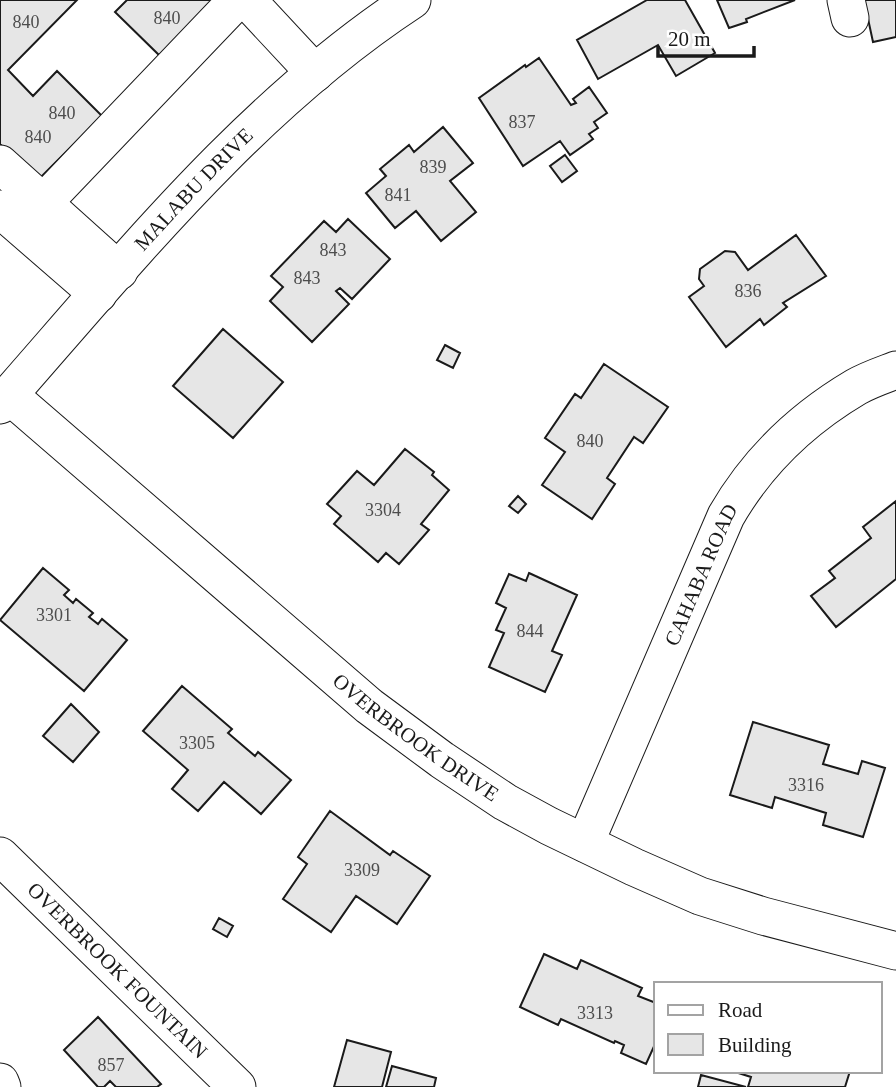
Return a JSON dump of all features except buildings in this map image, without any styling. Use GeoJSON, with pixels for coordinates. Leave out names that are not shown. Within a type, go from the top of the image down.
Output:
{"type":"FeatureCollection","features":[{"type":"Feature","properties":{"kind":"street"},"geometry":{"type":"LineString","coordinates":[[43,203],[237,0]]}},
{"type":"Feature","properties":{"kind":"street"},"geometry":{"type":"LineString","coordinates":[[247,0],[323,66]]}},
{"type":"Feature","properties":{"kind":"street"},"geometry":{"type":"LineString","coordinates":[[272,0],[323,66]]}},
{"type":"Feature","properties":{"kind":"street","name":"MALABU DRIVE"},"geometry":{"type":"LineString","coordinates":[[4,400],[168,216],[284,98],[412,0]]}},
{"type":"Feature","properties":{"kind":"street"},"geometry":{"type":"LineString","coordinates":[[0,164],[43,203],[109,282]]}},
{"type":"Feature","properties":{"kind":"street"},"geometry":{"type":"LineString","coordinates":[[0,209],[109,282]]}},
{"type":"Feature","properties":{"kind":"street","name":"CAHABA ROAD"},"geometry":{"type":"LineString","coordinates":[[585,843],[726,516],[739,493],[755,471],[802,424],[857,386],[896,370]]}},
{"type":"Feature","properties":{"kind":"street","name":"OVERBROOK DRIVE"},"geometry":{"type":"LineString","coordinates":[[4,400],[369,706],[505,802],[585,843],[700,896],[763,916],[896,951]]}},
{"type":"Feature","properties":{"kind":"street","name":"OVERBROOK FOUNTAIN"},"geometry":{"type":"LineString","coordinates":[[0,856],[237,1087]]}}]}
